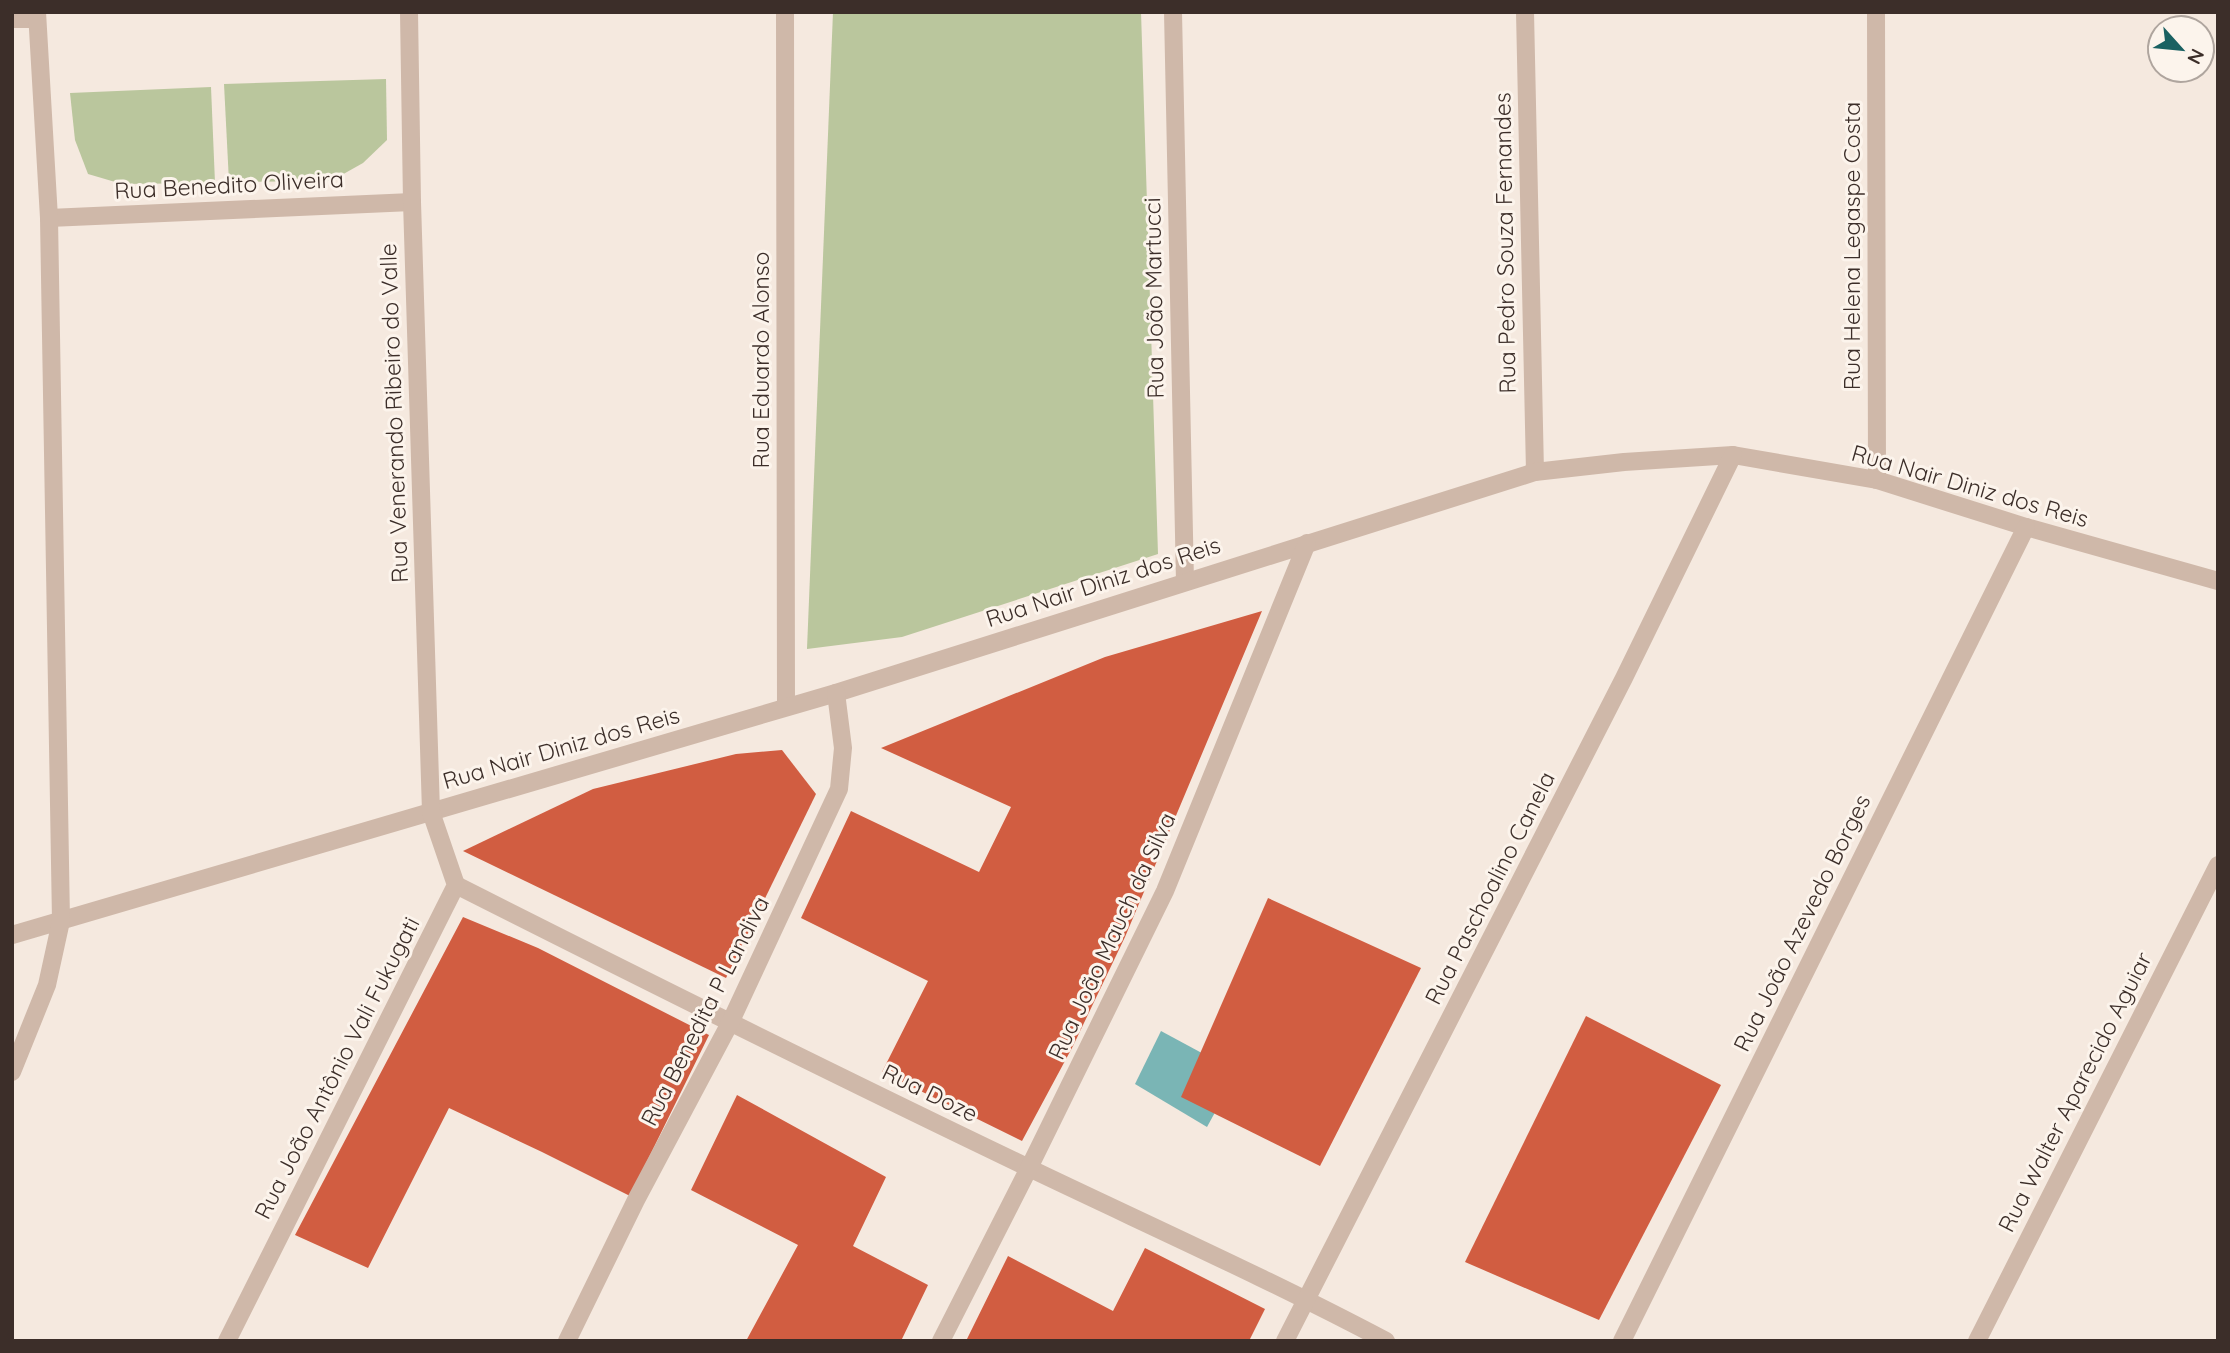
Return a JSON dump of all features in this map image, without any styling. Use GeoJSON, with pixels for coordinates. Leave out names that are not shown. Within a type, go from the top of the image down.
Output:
{"type":"FeatureCollection","features":[{"type":"Feature","properties":{"kind":"street","name":"Rua Venerando Ribeiro do Valle"},"geometry":{"type":"LineString","coordinates":[[409,12],[412,202],[431,812]]}},
{"type":"Feature","properties":{"kind":"street","name":"Rua Eduardo Alonso"},"geometry":{"type":"LineString","coordinates":[[785,12],[786,707]]}},
{"type":"Feature","properties":{"kind":"street","name":"Rua João Martucci"},"geometry":{"type":"LineString","coordinates":[[1173,12],[1185,582]]}},
{"type":"Feature","properties":{"kind":"street","name":"Rua Pedro Souza Fernandes"},"geometry":{"type":"LineString","coordinates":[[1525,12],[1535,472]]}},
{"type":"Feature","properties":{"kind":"street","name":"Rua Helena Legaspe Costa"},"geometry":{"type":"LineString","coordinates":[[1876,12],[1877,480]]}},
{"type":"Feature","properties":{"kind":"street"},"geometry":{"type":"LineString","coordinates":[[12,19],[37,16],[49,218],[61,921],[47,985],[12,1072]]}},
{"type":"Feature","properties":{"kind":"street","name":"Rua Benedito Oliveira"},"geometry":{"type":"LineString","coordinates":[[49,218],[412,202]]}},
{"type":"Feature","properties":{"kind":"street","name":"Rua Nair Diniz dos Reis"},"geometry":{"type":"LineString","coordinates":[[12,935],[836,693],[1535,472],[1733,454],[1877,480],[2026,527],[2218,581]]}},
{"type":"Feature","properties":{"kind":"street","name":"Rua Paschoalino Canela"},"geometry":{"type":"LineString","coordinates":[[1285,1341],[1624,678],[1733,454]]}},
{"type":"Feature","properties":{"kind":"street","name":"Rua João Azevedo Borges"},"geometry":{"type":"LineString","coordinates":[[1622,1341],[2026,527]]}},
{"type":"Feature","properties":{"kind":"street","name":"Rua João Mauch da Silva"},"geometry":{"type":"LineString","coordinates":[[941,1341],[1165,891],[1307,543]]}},
{"type":"Feature","properties":{"kind":"street","name":"Rua Benedita P Landiva"},"geometry":{"type":"LineString","coordinates":[[567,1341],[636,1200],[730,1023],[839,789],[844,748],[836,693]]}},
{"type":"Feature","properties":{"kind":"street"},"geometry":{"type":"LineString","coordinates":[[431,812],[456,885]]}},
{"type":"Feature","properties":{"kind":"street","name":"Rua Walter Aparecido Aguiar"},"geometry":{"type":"LineString","coordinates":[[1977,1341],[2218,865]]}},
{"type":"Feature","properties":{"kind":"street","name":"Rua Doze"},"geometry":{"type":"LineString","coordinates":[[456,885],[730,1023],[1307,1299],[1386,1341]]}},
{"type":"Feature","properties":{"kind":"street","name":"Rua João Antônio Vali Fukugati"},"geometry":{"type":"LineString","coordinates":[[227,1341],[456,885]]}},
{"type":"Feature","properties":{"kind":"green space"},"geometry":{"type":"Polygon","coordinates":[[[833,12],[1141,12],[1158,554],[902,637],[807,649],[833,12]]]}},
{"type":"Feature","properties":{"kind":"green space"},"geometry":{"type":"Polygon","coordinates":[[[386,79],[387,140],[363,163],[331,181],[229,182],[224,84],[386,79]]]}},
{"type":"Feature","properties":{"kind":"green space"},"geometry":{"type":"Polygon","coordinates":[[[211,87],[215,183],[122,184],[88,174],[75,140],[70,93],[211,87]]]}},
{"type":"Feature","properties":{"kind":"water"},"geometry":{"type":"Polygon","coordinates":[[[1161,1031],[1237,1072],[1207,1127],[1135,1084],[1161,1031]]]}},
{"type":"Feature","properties":{"kind":"building"},"geometry":{"type":"Polygon","coordinates":[[[1262,611],[1125,937],[1073,1046],[1022,1141],[882,1072],[928,981],[801,918],[851,811],[979,872],[1011,807],[881,748],[1105,657],[1262,611]]]}},
{"type":"Feature","properties":{"kind":"building"},"geometry":{"type":"Polygon","coordinates":[[[782,750],[816,794],[726,978],[463,851],[593,789],[736,754],[782,750]]]}},
{"type":"Feature","properties":{"kind":"building"},"geometry":{"type":"Polygon","coordinates":[[[1268,898],[1421,968],[1320,1166],[1181,1097],[1268,898]]]}},
{"type":"Feature","properties":{"kind":"building"},"geometry":{"type":"Polygon","coordinates":[[[463,917],[538,948],[709,1035],[630,1196],[449,1108],[368,1268],[295,1235],[463,917]]]}},
{"type":"Feature","properties":{"kind":"building"},"geometry":{"type":"Polygon","coordinates":[[[1586,1016],[1721,1085],[1599,1320],[1465,1262],[1586,1016]]]}},
{"type":"Feature","properties":{"kind":"building"},"geometry":{"type":"Polygon","coordinates":[[[737,1095],[886,1177],[853,1246],[928,1285],[901,1341],[746,1341],[798,1245],[691,1190],[737,1095]]]}},
{"type":"Feature","properties":{"kind":"building"},"geometry":{"type":"Polygon","coordinates":[[[1145,1248],[1265,1309],[1249,1341],[966,1341],[1008,1256],[1113,1311],[1145,1248]]]}}]}
